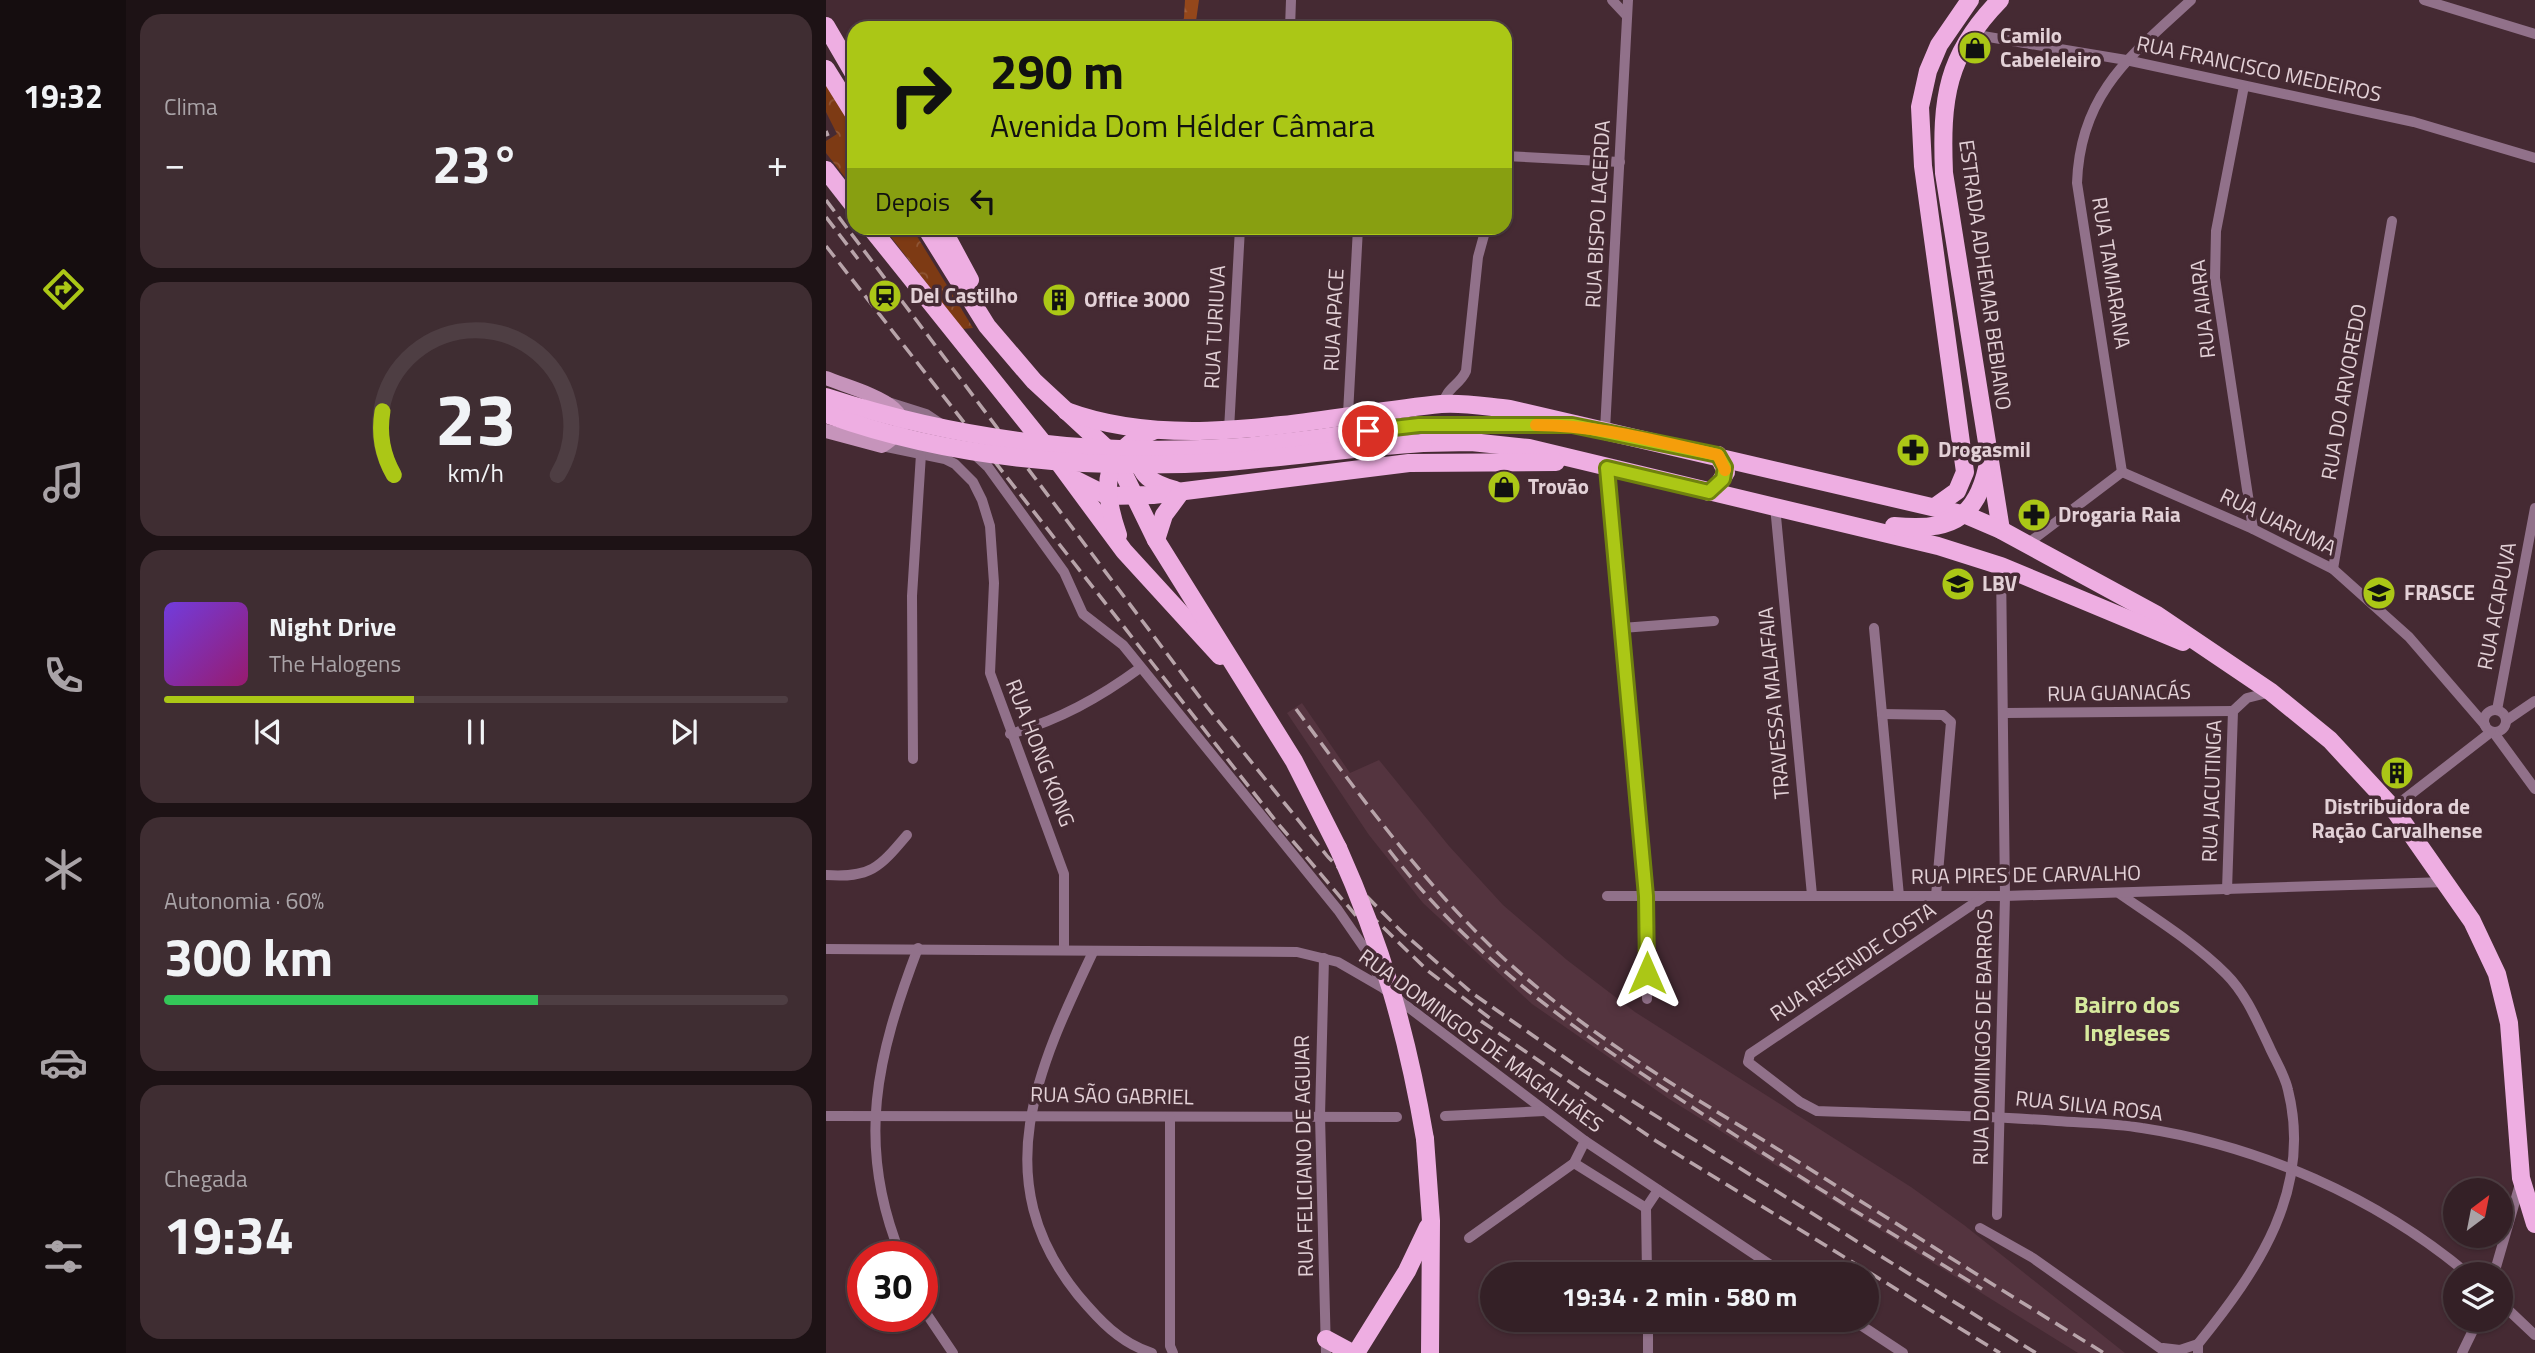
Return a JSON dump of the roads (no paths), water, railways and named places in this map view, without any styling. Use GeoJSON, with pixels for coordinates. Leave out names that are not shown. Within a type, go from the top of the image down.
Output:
{"type":"FeatureCollection","features":[{"type":"Feature","properties":{"kind":"main road"},"geometry":{"type":"LineString","coordinates":[[1936,506],[1957,491],[1965,472],[1923,166],[1920,107],[1928,71],[1939,45],[1970,0]]}},
{"type":"Feature","properties":{"kind":"main road","name":"ESTRADA ADHEMAR BEBIANO"},"geometry":{"type":"LineString","coordinates":[[2000,0],[1971,34],[1955,62],[1945,94],[1944,173],[2001,530]]}},
{"type":"Feature","properties":{"kind":"main road"},"geometry":{"type":"LineString","coordinates":[[826,26],[847,62]]}},
{"type":"Feature","properties":{"kind":"main road"},"geometry":{"type":"LineString","coordinates":[[826,69],[847,103]]}},
{"type":"Feature","properties":{"kind":"main road"},"geometry":{"type":"LineString","coordinates":[[826,170],[847,197]]}},
{"type":"Feature","properties":{"kind":"main road"},"geometry":{"type":"LineString","coordinates":[[877,235],[1056,458],[1124,551],[1180,615],[1241,676]]}},
{"type":"Feature","properties":{"kind":"main road"},"geometry":{"type":"LineString","coordinates":[[930,235],[987,326],[1066,411],[1115,456],[1156,540],[1257,701],[1318,806],[1371,922],[1402,1024],[1425,1139],[1431,1221],[1430,1353]]}},
{"type":"Feature","properties":{"kind":"main road"},"geometry":{"type":"LineString","coordinates":[[946,235],[975,291],[987,326]]}},
{"type":"Feature","properties":{"kind":"main road"},"geometry":{"type":"LineString","coordinates":[[826,397],[924,426],[978,437],[1095,449],[1240,447],[1419,425],[1572,425]]}},
{"type":"Feature","properties":{"kind":"main road"},"geometry":{"type":"LineString","coordinates":[[1066,411],[1106,425],[1154,430],[1229,429],[1443,404],[1510,409],[1572,425],[1718,455],[1966,515],[2001,530],[2157,615],[2271,692],[2330,740],[2393,808],[2446,882],[2487,948],[2504,998],[2511,1034],[2521,1178],[2535,1224]]}},
{"type":"Feature","properties":{"kind":"main road"},"geometry":{"type":"LineString","coordinates":[[1056,458],[1083,467],[1090,464],[1094,456],[1090,443],[1066,411]]}},
{"type":"Feature","properties":{"kind":"main road"},"geometry":{"type":"LineString","coordinates":[[826,414],[919,441],[971,452],[1076,463],[1188,464],[1423,443],[1471,442],[1529,448],[1775,506],[1916,528],[1943,524],[1966,515],[1982,491],[1988,461]]}},
{"type":"Feature","properties":{"kind":"main road"},"geometry":{"type":"LineString","coordinates":[[1124,551],[1108,496],[1108,476],[1115,456],[1140,436],[1154,430]]}},
{"type":"Feature","properties":{"kind":"main road"},"geometry":{"type":"LineString","coordinates":[[1154,430],[1140,449],[1140,466],[1156,484],[1181,492]]}},
{"type":"Feature","properties":{"kind":"main road"},"geometry":{"type":"LineString","coordinates":[[1709,492],[1718,486],[1726,472],[1718,455]]}},
{"type":"Feature","properties":{"kind":"main road"},"geometry":{"type":"LineString","coordinates":[[1068,475],[1108,496],[1135,496],[1409,463],[1581,462]]}},
{"type":"Feature","properties":{"kind":"main road"},"geometry":{"type":"LineString","coordinates":[[1156,540],[1164,515],[1181,492]]}},
{"type":"Feature","properties":{"kind":"main road"},"geometry":{"type":"LineString","coordinates":[[1815,514],[2001,566],[2210,653]]}},
{"type":"Feature","properties":{"kind":"main road"},"geometry":{"type":"LineString","coordinates":[[1326,1346],[1354,1353],[1408,1271],[1431,1221]]}},
{"type":"Feature","properties":{"kind":"street"},"geometry":{"type":"LineString","coordinates":[[1290,21],[1291,0]]}},
{"type":"Feature","properties":{"kind":"street"},"geometry":{"type":"LineString","coordinates":[[1612,0],[1628,16]]}},
{"type":"Feature","properties":{"kind":"street","name":"RUA BISPO LACERDA"},"geometry":{"type":"LineString","coordinates":[[1605,430],[1628,0]]}},
{"type":"Feature","properties":{"kind":"street","name":"RUA TAMIARANA"},"geometry":{"type":"LineString","coordinates":[[2122,472],[2077,183],[2078,156],[2087,122],[2097,100],[2126,60],[2191,0]]}},
{"type":"Feature","properties":{"kind":"street"},"geometry":{"type":"LineString","coordinates":[[2424,0],[2535,34]]}},
{"type":"Feature","properties":{"kind":"street","name":"RUA FRANCISCO MEDEIROS"},"geometry":{"type":"LineString","coordinates":[[1971,34],[2126,60],[2414,122],[2535,158]]}},
{"type":"Feature","properties":{"kind":"street","name":"RUA AIARA"},"geometry":{"type":"LineString","coordinates":[[2244,86],[2216,231],[2215,278],[2253,529]]}},
{"type":"Feature","properties":{"kind":"street"},"geometry":{"type":"LineString","coordinates":[[1512,156],[1620,162]]}},
{"type":"Feature","properties":{"kind":"street","name":"RUA DO ARVOREDO"},"geometry":{"type":"LineString","coordinates":[[2333,569],[2392,221]]}},
{"type":"Feature","properties":{"kind":"street","name":"RUA TURIUVA"},"geometry":{"type":"LineString","coordinates":[[1229,429],[1240,235]]}},
{"type":"Feature","properties":{"kind":"street","name":"RUA APACE"},"geometry":{"type":"LineString","coordinates":[[1348,414],[1358,235]]}},
{"type":"Feature","properties":{"kind":"street"},"geometry":{"type":"LineString","coordinates":[[1443,404],[1446,391],[1461,380],[1466,371],[1478,257],[1484,235]]}},
{"type":"Feature","properties":{"kind":"street"},"geometry":{"type":"LineString","coordinates":[[826,378],[926,414],[946,428],[996,478],[1064,572],[1083,614],[1123,645],[1348,923],[1366,949],[1383,988]]}},
{"type":"Feature","properties":{"kind":"street"},"geometry":{"type":"LineString","coordinates":[[882,446],[900,431],[902,423],[896,410],[886,401]]}},
{"type":"Feature","properties":{"kind":"street"},"geometry":{"type":"LineString","coordinates":[[826,431],[945,459],[952,447],[946,428]]}},
{"type":"Feature","properties":{"kind":"street"},"geometry":{"type":"LineString","coordinates":[[913,759],[912,606],[922,454]]}},
{"type":"Feature","properties":{"kind":"street","name":"RUA HONG KONG"},"geometry":{"type":"LineString","coordinates":[[945,459],[973,482],[990,526],[994,583],[990,673],[1010,734],[1064,874],[1064,950]]}},
{"type":"Feature","properties":{"kind":"street"},"geometry":{"type":"LineString","coordinates":[[1607,468],[1646,896],[1647,999]]}},
{"type":"Feature","properties":{"kind":"street"},"geometry":{"type":"LineString","coordinates":[[2027,544],[2122,472]]}},
{"type":"Feature","properties":{"kind":"street","name":"RUA UARUMA"},"geometry":{"type":"LineString","coordinates":[[2122,472],[2253,529],[2333,569],[2409,637],[2490,730],[2535,789]]}},
{"type":"Feature","properties":{"kind":"street","name":"TRAVESSA MALAFAIA"},"geometry":{"type":"LineString","coordinates":[[1775,506],[1812,895]]}},
{"type":"Feature","properties":{"kind":"street","name":"RUA ACAPUVA"},"geometry":{"type":"LineString","coordinates":[[2497,710],[2535,508]]}},
{"type":"Feature","properties":{"kind":"street","name":"RUA DOMINGOS DE BARROS"},"geometry":{"type":"LineString","coordinates":[[1997,1215],[2006,897],[2001,566]]}},
{"type":"Feature","properties":{"kind":"street"},"geometry":{"type":"LineString","coordinates":[[1622,628],[1714,621]]}},
{"type":"Feature","properties":{"kind":"street"},"geometry":{"type":"LineString","coordinates":[[1874,628],[1899,896]]}},
{"type":"Feature","properties":{"kind":"street"},"geometry":{"type":"LineString","coordinates":[[1010,734],[1074,711],[1140,668]]}},
{"type":"Feature","properties":{"kind":"street","name":"RUA JACUTINGA"},"geometry":{"type":"LineString","coordinates":[[2247,698],[2249,677]]}},
{"type":"Feature","properties":{"kind":"street","name":"RUA JACUTINGA"},"geometry":{"type":"LineString","coordinates":[[2227,890],[2233,711],[2247,698],[2271,692]]}},
{"type":"Feature","properties":{"kind":"street"},"geometry":{"type":"LineString","coordinates":[[2393,808],[2490,730],[2502,730],[2507,720],[2535,701]]}},
{"type":"Feature","properties":{"kind":"street"},"geometry":{"type":"LineString","coordinates":[[2490,730],[2487,713],[2497,710],[2504,714],[2507,720]]}},
{"type":"Feature","properties":{"kind":"street","name":"RUA GUANACÁS"},"geometry":{"type":"LineString","coordinates":[[2005,713],[2233,711]]}},
{"type":"Feature","properties":{"kind":"street"},"geometry":{"type":"LineString","coordinates":[[1882,714],[1943,715],[1951,722],[1936,896]]}},
{"type":"Feature","properties":{"kind":"street"},"geometry":{"type":"LineString","coordinates":[[826,875],[862,875],[874,871],[907,835]]}},
{"type":"Feature","properties":{"kind":"street","name":"RUA PIRES DE CARVALHO"},"geometry":{"type":"LineString","coordinates":[[1607,896],[2006,897],[2446,882]]}},
{"type":"Feature","properties":{"kind":"street"},"geometry":{"type":"LineString","coordinates":[[2120,894],[2205,955],[2228,976],[2249,1004],[2288,1087],[2293,1116],[2293,1169],[2277,1225],[2256,1269],[2199,1348],[2180,1350],[2153,1345]]}},
{"type":"Feature","properties":{"kind":"street","name":"RUA RESENDE COSTA"},"geometry":{"type":"LineString","coordinates":[[1800,1102],[1748,1062],[1750,1054],[1985,896]]}},
{"type":"Feature","properties":{"kind":"street"},"geometry":{"type":"LineString","coordinates":[[897,1241],[879,1181],[874,1115],[885,1043],[918,948]]}},
{"type":"Feature","properties":{"kind":"street","name":"RUA DOMINGOS DE MAGALHÃES"},"geometry":{"type":"LineString","coordinates":[[826,949],[1297,953],[1324,958],[1355,970],[1383,988],[1586,1141],[1766,1262]]}},
{"type":"Feature","properties":{"kind":"street"},"geometry":{"type":"LineString","coordinates":[[1093,952],[1046,1055],[1029,1114],[1030,1188],[1050,1255],[1101,1322],[1124,1340],[1153,1353]]}},
{"type":"Feature","properties":{"kind":"street","name":"RUA FELICIANO DE AGUIAR"},"geometry":{"type":"LineString","coordinates":[[1324,958],[1320,1115],[1326,1346]]}},
{"type":"Feature","properties":{"kind":"street","name":"RUA SILVA ROSA"},"geometry":{"type":"LineString","coordinates":[[1800,1102],[1817,1111],[1998,1117],[2140,1127],[2215,1142],[2293,1169],[2360,1201],[2454,1262]]}},
{"type":"Feature","properties":{"kind":"street"},"geometry":{"type":"LineString","coordinates":[[1444,1116],[1545,1111]]}},
{"type":"Feature","properties":{"kind":"street","name":"RUA SÃO GABRIEL"},"geometry":{"type":"LineString","coordinates":[[826,1116],[1397,1116]]}},
{"type":"Feature","properties":{"kind":"street"},"geometry":{"type":"LineString","coordinates":[[1170,1117],[1171,1352]]}},
{"type":"Feature","properties":{"kind":"street"},"geometry":{"type":"LineString","coordinates":[[1469,1238],[1574,1163],[1586,1141]]}},
{"type":"Feature","properties":{"kind":"street"},"geometry":{"type":"LineString","coordinates":[[1574,1163],[1646,1208]]}},
{"type":"Feature","properties":{"kind":"street"},"geometry":{"type":"LineString","coordinates":[[2497,1262],[2521,1178]]}},
{"type":"Feature","properties":{"kind":"street"},"geometry":{"type":"LineString","coordinates":[[1647,1262],[1646,1208],[1658,1190]]}},
{"type":"Feature","properties":{"kind":"street"},"geometry":{"type":"LineString","coordinates":[[1980,1228],[2033,1258],[2167,1353]]}},
{"type":"Feature","properties":{"kind":"street"},"geometry":{"type":"LineString","coordinates":[[2513,1314],[2535,1335]]}},
{"type":"Feature","properties":{"kind":"street"},"geometry":{"type":"LineString","coordinates":[[938,1331],[953,1353]]}},
{"type":"Feature","properties":{"kind":"street"},"geometry":{"type":"LineString","coordinates":[[1648,1332],[1648,1353]]}},
{"type":"Feature","properties":{"kind":"street"},"geometry":{"type":"LineString","coordinates":[[1872,1332],[1903,1353]]}},
{"type":"Feature","properties":{"kind":"street"},"geometry":{"type":"LineString","coordinates":[[2462,1353],[2472,1332]]}},
{"type":"Feature","properties":{"kind":"street"},"geometry":{"type":"LineString","coordinates":[[1880,1353],[1883,1339]]}},
{"type":"Feature","properties":{"kind":"railway"},"geometry":{"type":"LineString","coordinates":[[826,131],[828,136]]}},
{"type":"Feature","properties":{"kind":"railway"},"geometry":{"type":"LineString","coordinates":[[826,200],[847,228]]}},
{"type":"Feature","properties":{"kind":"railway"},"geometry":{"type":"LineString","coordinates":[[826,217],[858,259]]}},
{"type":"Feature","properties":{"kind":"railway"},"geometry":{"type":"LineString","coordinates":[[852,235],[1207,707],[1328,857],[1402,932],[1472,993],[1584,1071],[2036,1353]]}},
{"type":"Feature","properties":{"kind":"railway"},"geometry":{"type":"LineString","coordinates":[[826,246],[1275,820],[1358,918]]}},
{"type":"Feature","properties":{"kind":"railway"},"geometry":{"type":"LineString","coordinates":[[1296,709],[1379,820],[1438,892],[1503,958],[1538,988],[1598,1034],[1661,1076],[2104,1353]]}},
{"type":"Feature","properties":{"kind":"railway"},"geometry":{"type":"LineString","coordinates":[[1389,850],[1457,927],[1493,961],[1570,1023],[1730,1132],[1982,1289]]}},
{"type":"Feature","properties":{"kind":"railway"},"geometry":{"type":"LineString","coordinates":[[1353,898],[1428,971],[1495,1022]]}},
{"type":"Feature","properties":{"kind":"railway"},"geometry":{"type":"LineString","coordinates":[[1481,1021],[1656,1141],[2000,1353]]}},
{"type":"Feature","properties":{"kind":"place","name":"Camilo Cabeleleiro"},"geometry":{"type":"Point","coordinates":[1975,48]}},
{"type":"Feature","properties":{"kind":"place","name":"Del Castilho"},"geometry":{"type":"Point","coordinates":[885,296]}},
{"type":"Feature","properties":{"kind":"place","name":"Office 3000"},"geometry":{"type":"Point","coordinates":[1059,300]}},
{"type":"Feature","properties":{"kind":"place","name":"Drogasmil"},"geometry":{"type":"Point","coordinates":[1913,450]}},
{"type":"Feature","properties":{"kind":"place","name":"Trovão"},"geometry":{"type":"Point","coordinates":[1504,487]}},
{"type":"Feature","properties":{"kind":"place","name":"Drogaria Raia"},"geometry":{"type":"Point","coordinates":[2034,515]}},
{"type":"Feature","properties":{"kind":"place","name":"LBV"},"geometry":{"type":"Point","coordinates":[1958,584]}},
{"type":"Feature","properties":{"kind":"place","name":"FRASCE"},"geometry":{"type":"Point","coordinates":[2379,593]}},
{"type":"Feature","properties":{"kind":"place","name":"Distribuidora de Ração Carvalhense"},"geometry":{"type":"Point","coordinates":[2397,773]}},
{"type":"Feature","properties":{"kind":"district","name":"Bairro dos Ingleses"},"geometry":{"type":"Point","coordinates":[2127,1019]}}]}
